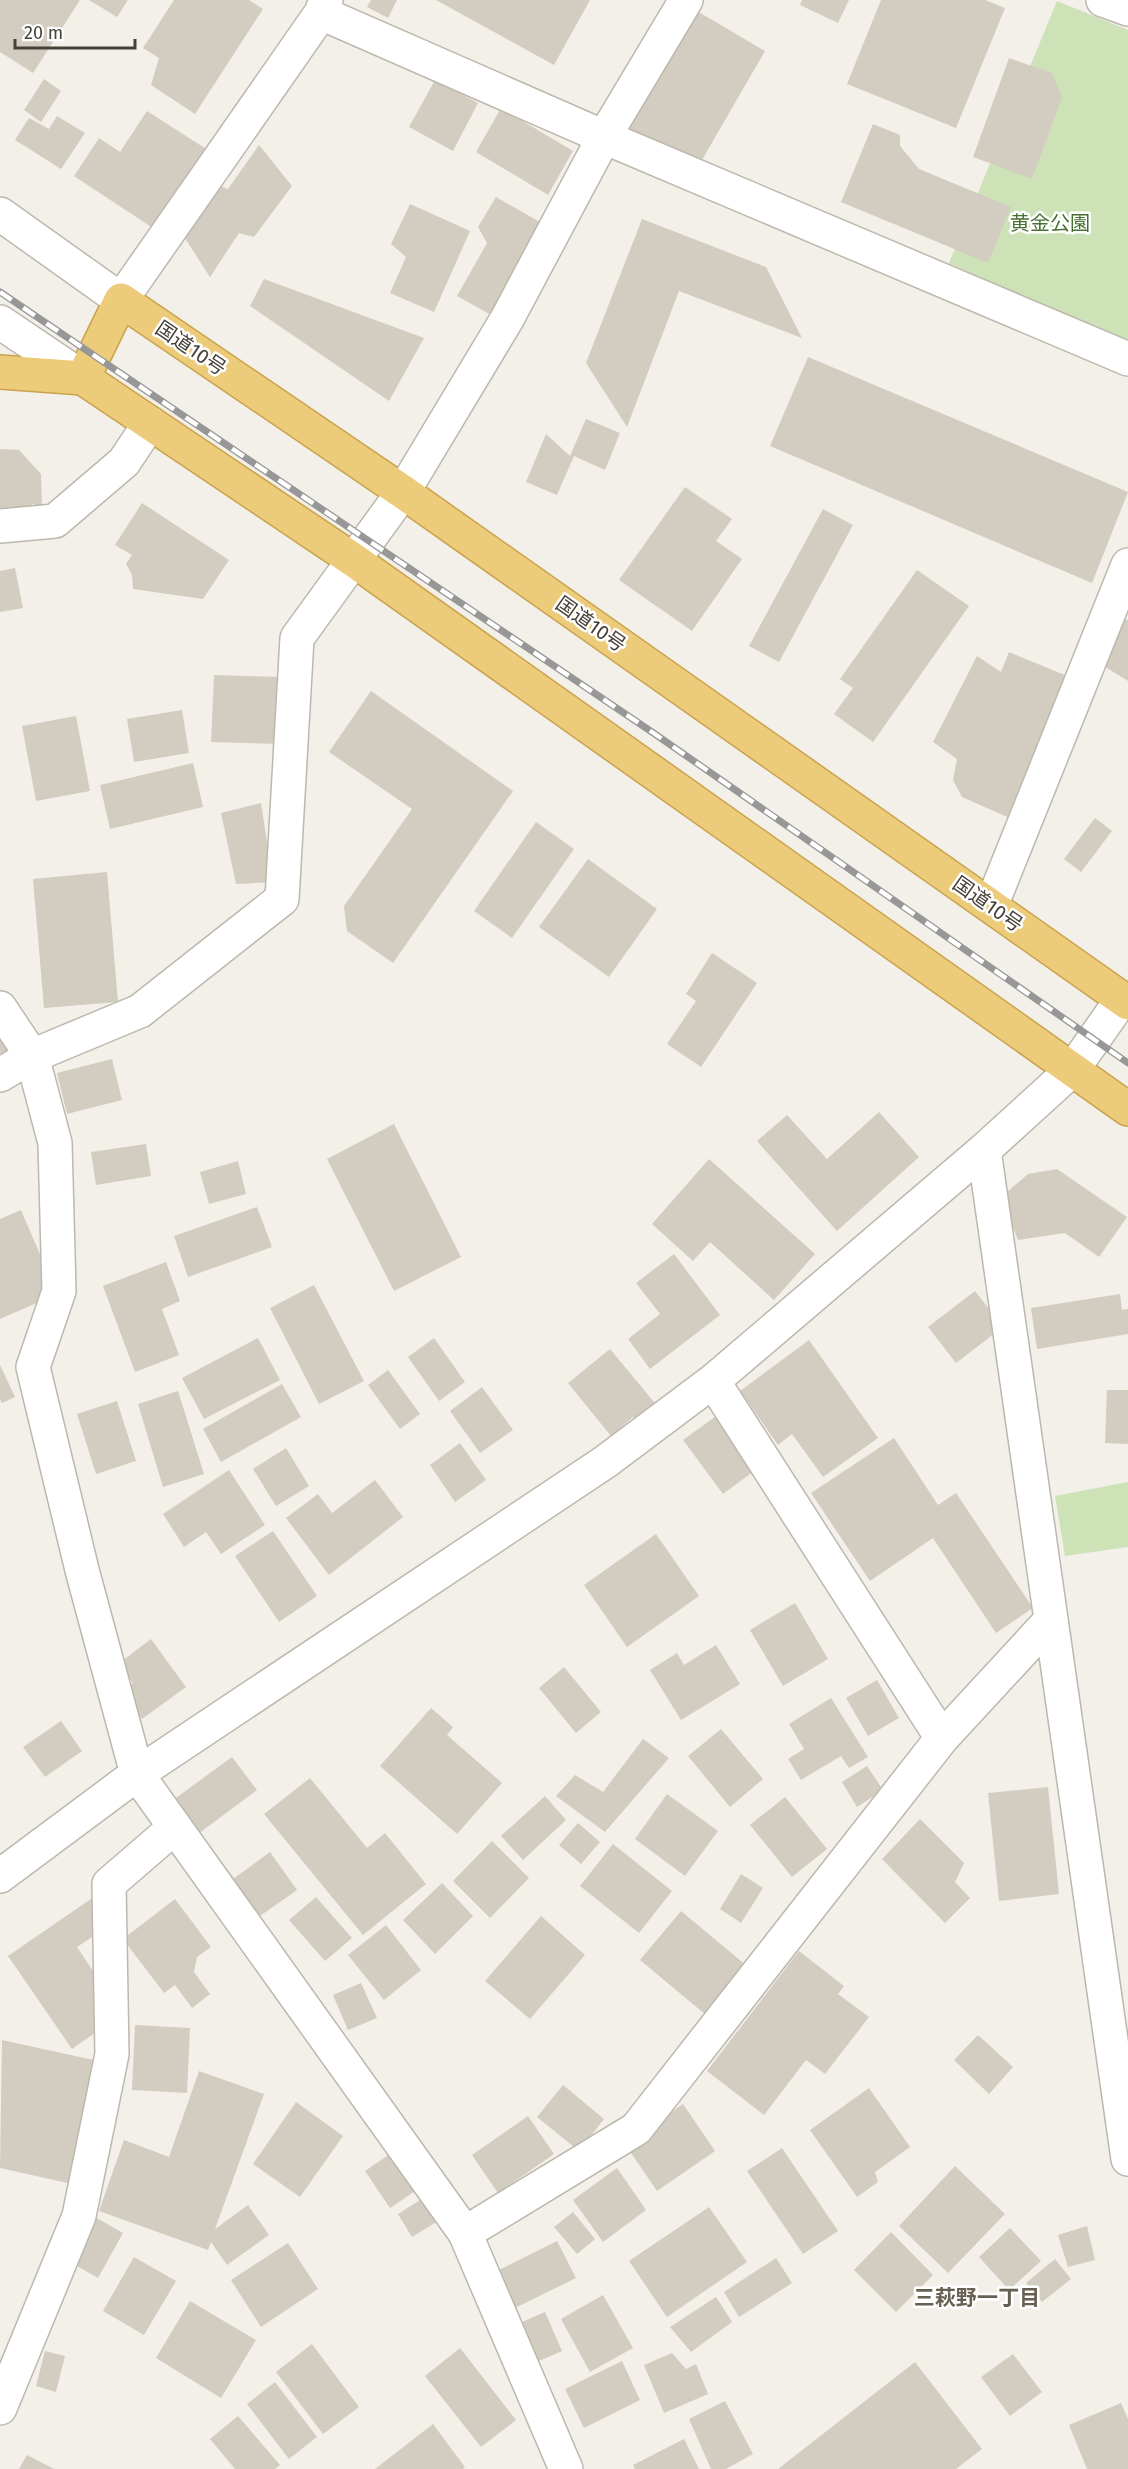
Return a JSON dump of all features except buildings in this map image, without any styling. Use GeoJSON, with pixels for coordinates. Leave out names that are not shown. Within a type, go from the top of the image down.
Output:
{"type":"FeatureCollection","features":[{"type":"Feature","properties":{"kind":"highway"},"geometry":{"type":"LineString","coordinates":[[83,378],[121,300]]}},
{"type":"Feature","properties":{"kind":"highway","name":"国道10号"},"geometry":{"type":"LineString","coordinates":[[121,300],[403,492],[1125,1001]]}},
{"type":"Feature","properties":{"kind":"highway"},"geometry":{"type":"LineString","coordinates":[[0,372],[83,378],[355,561],[1128,1108]]}},
{"type":"Feature","properties":{"kind":"street"},"geometry":{"type":"LineString","coordinates":[[0,1074],[32,1056],[140,1011],[282,899],[297,638],[403,492],[507,319],[604,137],[686,0]]}},
{"type":"Feature","properties":{"kind":"street"},"geometry":{"type":"LineString","coordinates":[[1104,0],[1128,9]]}},
{"type":"Feature","properties":{"kind":"street"},"geometry":{"type":"LineString","coordinates":[[0,214],[121,300],[324,7],[604,137],[1128,359]]}},
{"type":"Feature","properties":{"kind":"street"},"geometry":{"type":"LineString","coordinates":[[0,322],[83,378]]}},
{"type":"Feature","properties":{"kind":"street"},"geometry":{"type":"LineString","coordinates":[[0,526],[55,521],[124,462],[150,423]]}},
{"type":"Feature","properties":{"kind":"street"},"geometry":{"type":"LineString","coordinates":[[991,906],[1128,565]]}},
{"type":"Feature","properties":{"kind":"street"},"geometry":{"type":"LineString","coordinates":[[0,1876],[137,1774],[605,1462],[713,1381],[984,1150],[1072,1069],[1125,1001]]}},
{"type":"Feature","properties":{"kind":"street"},"geometry":{"type":"LineString","coordinates":[[0,1008],[32,1056],[55,1143],[59,1291],[33,1367],[82,1570],[137,1774],[465,2233],[566,2469]]}},
{"type":"Feature","properties":{"kind":"street"},"geometry":{"type":"LineString","coordinates":[[984,1150],[1128,2159]]}},
{"type":"Feature","properties":{"kind":"street"},"geometry":{"type":"LineString","coordinates":[[713,1381],[942,1738]]}},
{"type":"Feature","properties":{"kind":"street"},"geometry":{"type":"LineString","coordinates":[[465,2233],[636,2129],[942,1738],[1051,1620]]}},
{"type":"Feature","properties":{"kind":"street"},"geometry":{"type":"LineString","coordinates":[[0,2409],[79,2216],[112,2054],[109,1884],[175,1827]]}},
{"type":"Feature","properties":{"kind":"green space","name":"黄金公園"},"geometry":{"type":"Polygon","coordinates":[[[1057,1],[1128,30],[1128,345],[949,263],[1057,1]]]}},
{"type":"Feature","properties":{"kind":"green space"},"geometry":{"type":"Polygon","coordinates":[[[1128,1482],[1128,1547],[1065,1556],[1055,1496],[1128,1482]]]}},
{"type":"Feature","properties":{"kind":"railway"},"geometry":{"type":"LineString","coordinates":[[0,292],[652,732],[1128,1063]]}},
{"type":"Feature","properties":{"kind":"district","name":"三萩野一丁目"},"geometry":{"type":"Point","coordinates":[977,2298]}}]}
